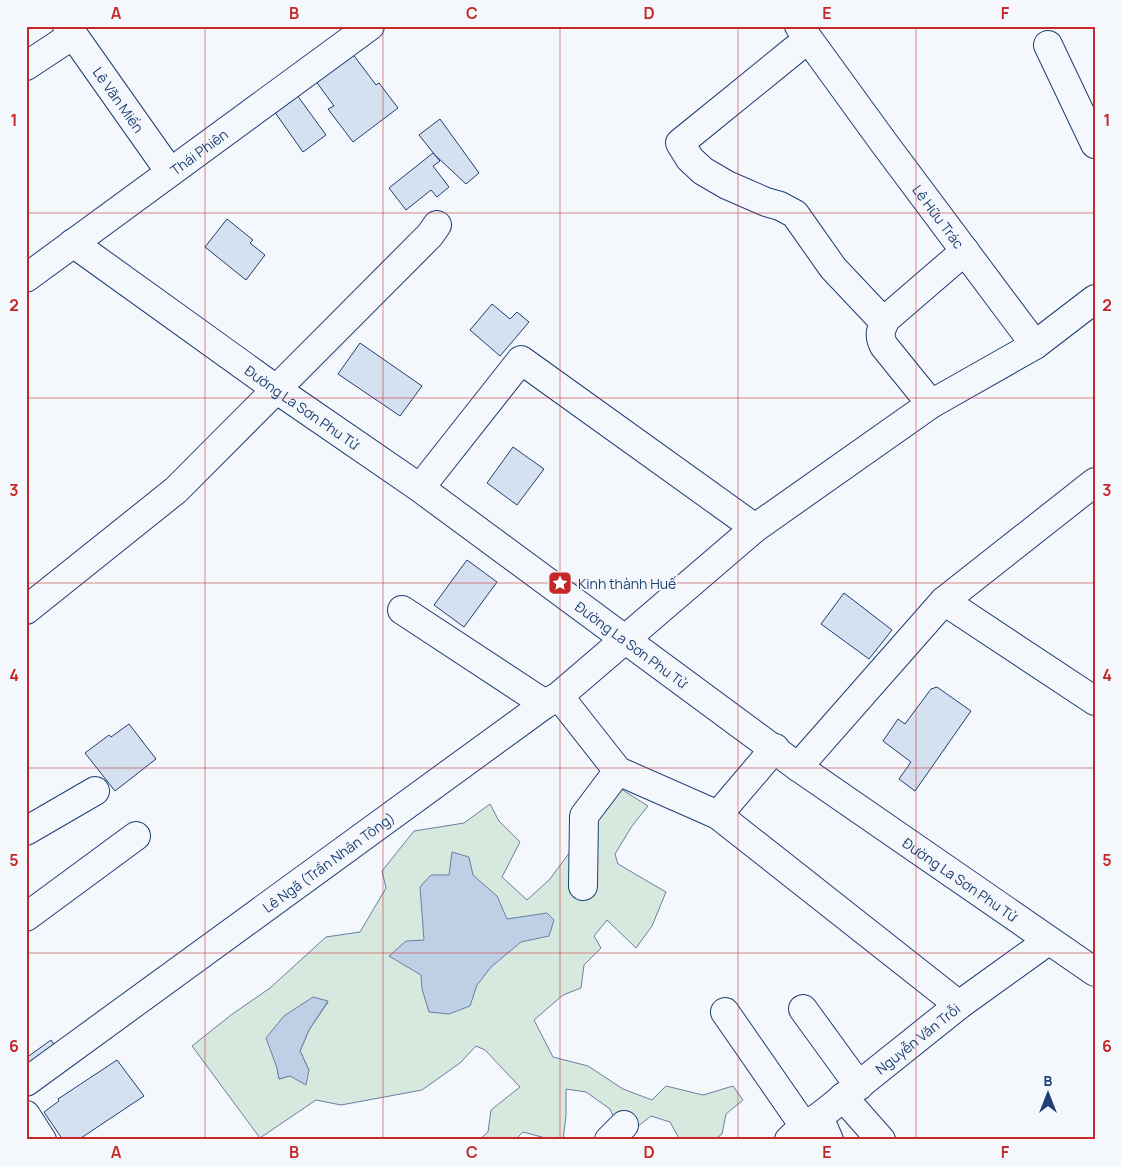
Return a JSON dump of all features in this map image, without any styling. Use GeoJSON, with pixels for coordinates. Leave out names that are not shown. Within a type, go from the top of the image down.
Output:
{"type":"FeatureCollection","features":[{"type":"Feature","properties":{"kind":"street","name":"Thái Phiên"},"geometry":{"type":"LineString","coordinates":[[26,278],[370,26]]}},
{"type":"Feature","properties":{"kind":"street","name":"Lê Văn Miến"},"geometry":{"type":"LineString","coordinates":[[70,30],[170,172]]}},
{"type":"Feature","properties":{"kind":"street"},"geometry":{"type":"LineString","coordinates":[[26,66],[70,30]]}},
{"type":"Feature","properties":{"kind":"street"},"geometry":{"type":"LineString","coordinates":[[804,32],[680,143],[690,159],[703,171],[727,185],[795,214],[834,268],[884,322]]}},
{"type":"Feature","properties":{"kind":"street","name":"Lê Hữu Trác"},"geometry":{"type":"LineString","coordinates":[[804,32],[1035,345]]}},
{"type":"Feature","properties":{"kind":"street"},"geometry":{"type":"LineString","coordinates":[[1048,45],[1095,144]]}},
{"type":"Feature","properties":{"kind":"street"},"geometry":{"type":"LineString","coordinates":[[29,604],[176,490],[430,235],[437,225]]}},
{"type":"Feature","properties":{"kind":"street","name":"Đường La Sơn Phu Tử"},"geometry":{"type":"LineString","coordinates":[[74,243],[276,389],[420,488],[775,748],[798,767],[1095,972]]}},
{"type":"Feature","properties":{"kind":"street"},"geometry":{"type":"LineString","coordinates":[[930,404],[880,338],[881,329],[886,319],[964,251]]}},
{"type":"Feature","properties":{"kind":"street"},"geometry":{"type":"LineString","coordinates":[[1035,345],[1095,299]]}},
{"type":"Feature","properties":{"kind":"street","name":"Lê Ngã (Trần Nhân Tông)"},"geometry":{"type":"LineString","coordinates":[[26,1082],[552,700],[755,528],[930,404],[1035,345]]}},
{"type":"Feature","properties":{"kind":"street"},"geometry":{"type":"LineString","coordinates":[[420,488],[521,360],[755,528]]}},
{"type":"Feature","properties":{"kind":"street"},"geometry":{"type":"LineString","coordinates":[[798,767],[944,602],[1095,482]]}},
{"type":"Feature","properties":{"kind":"street"},"geometry":{"type":"LineString","coordinates":[[944,602],[1095,701]]}},
{"type":"Feature","properties":{"kind":"street"},"geometry":{"type":"LineString","coordinates":[[402,610],[552,700],[618,771],[718,815],[959,1005]]}},
{"type":"Feature","properties":{"kind":"street"},"geometry":{"type":"LineString","coordinates":[[718,815],[775,748]]}},
{"type":"Feature","properties":{"kind":"street"},"geometry":{"type":"LineString","coordinates":[[582,886],[584,816],[618,771]]}},
{"type":"Feature","properties":{"kind":"street"},"geometry":{"type":"LineString","coordinates":[[26,831],[95,791]]}},
{"type":"Feature","properties":{"kind":"street"},"geometry":{"type":"LineString","coordinates":[[26,918],[136,836]]}},
{"type":"Feature","properties":{"kind":"street","name":"Nguyễn Văn Trỗi"},"geometry":{"type":"LineString","coordinates":[[810,1131],[851,1091],[959,1005],[1048,941]]}},
{"type":"Feature","properties":{"kind":"street"},"geometry":{"type":"LineString","coordinates":[[803,1008],[881,1140]]}},
{"type":"Feature","properties":{"kind":"street"},"geometry":{"type":"LineString","coordinates":[[725,1012],[810,1131]]}},
{"type":"Feature","properties":{"kind":"street"},"geometry":{"type":"LineString","coordinates":[[26,1115],[42,1140]]}},
{"type":"Feature","properties":{"kind":"shaded area"},"geometry":{"type":"Polygon","coordinates":[[[618,787],[648,806],[632,826],[615,854],[618,864],[666,892],[652,926],[636,948],[607,920],[594,936],[601,948],[584,965],[581,988],[563,995],[534,1020],[553,1057],[588,1066],[623,1089],[652,1100],[666,1086],[703,1095],[733,1086],[743,1100],[726,1114],[722,1134],[714,1140],[680,1140],[670,1122],[651,1116],[632,1131],[619,1130],[610,1109],[586,1092],[566,1089],[566,1116],[563,1140],[553,1140],[523,1132],[515,1140],[479,1140],[488,1132],[491,1110],[520,1087],[485,1050],[476,1046],[460,1063],[422,1090],[341,1105],[316,1100],[260,1138],[192,1046],[231,1015],[270,988],[326,937],[360,932],[386,888],[382,871],[414,831],[464,823],[490,804],[499,821],[520,842],[502,877],[527,900],[550,879],[618,787]],[[328,1002],[277,1068],[279,1079],[309,1070],[300,1051],[309,1030],[328,1002]]]}},
{"type":"Feature","properties":{"kind":"water"},"geometry":{"type":"Polygon","coordinates":[[[452,852],[469,857],[473,875],[497,896],[507,919],[547,913],[554,920],[549,936],[521,942],[491,967],[477,985],[470,1006],[449,1014],[429,1012],[422,989],[421,975],[389,956],[406,941],[424,940],[420,887],[431,875],[449,875],[452,852]]]}},
{"type":"Feature","properties":{"kind":"water"},"geometry":{"type":"Polygon","coordinates":[[[313,997],[328,1001],[309,1030],[300,1051],[309,1070],[306,1085],[290,1076],[279,1079],[266,1038],[284,1016],[313,997]]]}},
{"type":"Feature","properties":{"kind":"building"},"geometry":{"type":"Polygon","coordinates":[[[352,53],[376,85],[379,83],[398,108],[353,142],[328,109],[334,106],[312,76],[352,53]]]}},
{"type":"Feature","properties":{"kind":"building"},"geometry":{"type":"Polygon","coordinates":[[[297,95],[326,135],[303,152],[274,111],[297,95]]]}},
{"type":"Feature","properties":{"kind":"building"},"geometry":{"type":"Polygon","coordinates":[[[440,119],[479,173],[466,184],[435,155],[419,135],[440,119]]]}},
{"type":"Feature","properties":{"kind":"building"},"geometry":{"type":"Polygon","coordinates":[[[433,153],[440,161],[433,166],[449,187],[437,197],[431,190],[406,210],[389,188],[433,153]]]}},
{"type":"Feature","properties":{"kind":"building"},"geometry":{"type":"Polygon","coordinates":[[[227,219],[253,240],[250,243],[265,255],[246,280],[205,247],[227,219]]]}},
{"type":"Feature","properties":{"kind":"building"},"geometry":{"type":"Polygon","coordinates":[[[492,304],[510,319],[517,312],[529,322],[500,356],[470,330],[492,304]]]}},
{"type":"Feature","properties":{"kind":"building"},"geometry":{"type":"Polygon","coordinates":[[[360,343],[422,386],[400,416],[338,374],[360,343]]]}},
{"type":"Feature","properties":{"kind":"building"},"geometry":{"type":"Polygon","coordinates":[[[513,447],[544,469],[517,505],[487,483],[513,447]]]}},
{"type":"Feature","properties":{"kind":"building"},"geometry":{"type":"Polygon","coordinates":[[[467,560],[497,582],[464,627],[434,605],[467,560]]]}},
{"type":"Feature","properties":{"kind":"building"},"geometry":{"type":"Polygon","coordinates":[[[844,593],[892,630],[869,659],[821,624],[844,593]]]}},
{"type":"Feature","properties":{"kind":"building"},"geometry":{"type":"Polygon","coordinates":[[[937,687],[971,711],[915,791],[899,779],[911,762],[883,741],[898,719],[905,724],[931,689],[937,687]]]}},
{"type":"Feature","properties":{"kind":"building"},"geometry":{"type":"Polygon","coordinates":[[[129,724],[156,759],[115,791],[85,753],[109,735],[111,737],[129,724]]]}},
{"type":"Feature","properties":{"kind":"building"},"geometry":{"type":"Polygon","coordinates":[[[51,1040],[67,1064],[26,1094],[26,1058],[51,1040]]]}},
{"type":"Feature","properties":{"kind":"building"},"geometry":{"type":"Polygon","coordinates":[[[117,1060],[144,1096],[78,1140],[63,1140],[44,1112],[59,1101],[58,1099],[117,1060]]]}},
{"type":"Feature","properties":{"kind":"place","name":"Kinh thành Huế"},"geometry":{"type":"Point","coordinates":[560,583]}}]}
